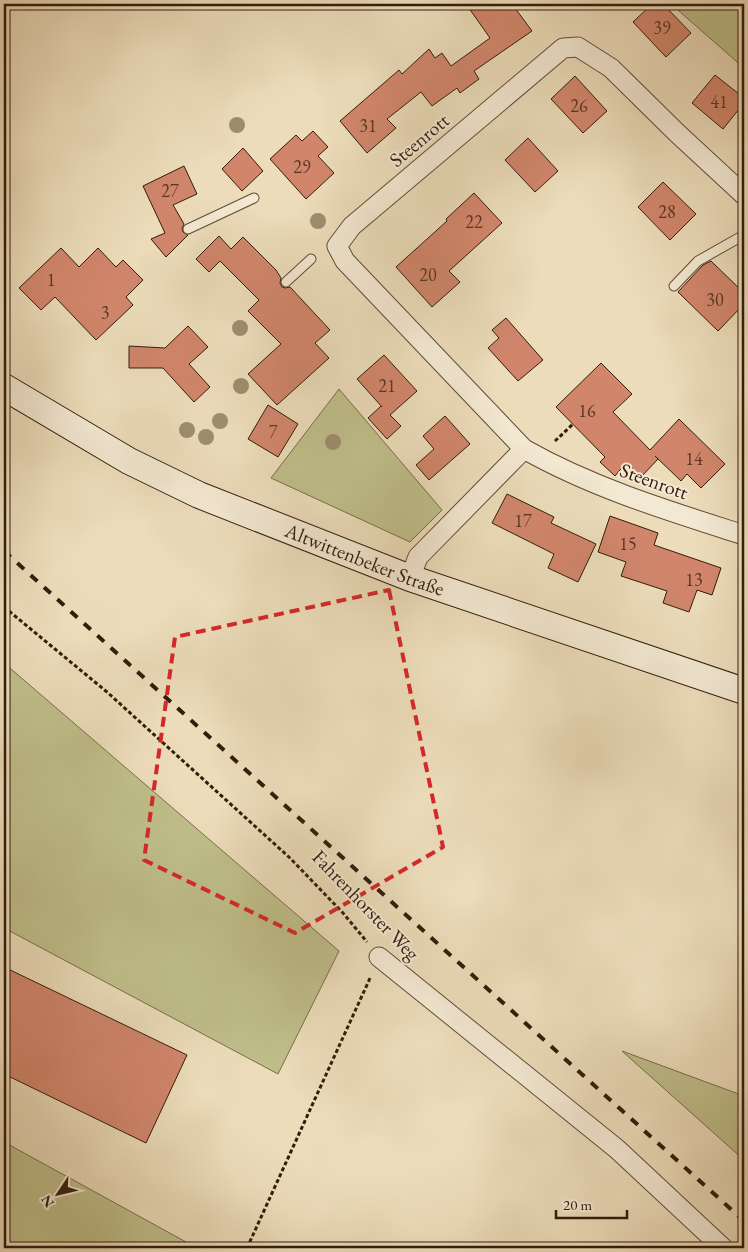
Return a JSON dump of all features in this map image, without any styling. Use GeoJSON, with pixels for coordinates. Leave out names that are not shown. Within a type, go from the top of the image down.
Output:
{"type":"FeatureCollection","features":[{"type":"Feature","properties":{"kind":"street","name":"Steenrott"},"geometry":{"type":"LineString","coordinates":[[744,195],[611,68],[578,47],[563,48],[352,226],[337,246],[345,261],[524,449],[559,469],[641,502],[744,535]]}},
{"type":"Feature","properties":{"kind":"street","name":"Altwittenbeker Straße"},"geometry":{"type":"LineString","coordinates":[[4,388],[130,461],[199,494],[410,578],[744,691]]}},
{"type":"Feature","properties":{"kind":"street"},"geometry":{"type":"LineString","coordinates":[[410,578],[418,557],[524,449]]}},
{"type":"Feature","properties":{"kind":"street","name":"Fahrenhorster Weg"},"geometry":{"type":"LineString","coordinates":[[380,957],[617,1149],[723,1248]]}},
{"type":"Feature","properties":{"kind":"lane"},"geometry":{"type":"LineString","coordinates":[[188,229],[254,198]]}},
{"type":"Feature","properties":{"kind":"lane"},"geometry":{"type":"LineString","coordinates":[[674,286],[698,261],[744,235]]}},
{"type":"Feature","properties":{"kind":"lane"},"geometry":{"type":"LineString","coordinates":[[286,282],[311,259]]}},
{"type":"Feature","properties":{"kind":"path","name":"Fahrenhorster Weg"},"geometry":{"type":"LineString","coordinates":[[4,607],[107,692],[290,858],[343,913],[380,957]]}},
{"type":"Feature","properties":{"kind":"path"},"geometry":{"type":"LineString","coordinates":[[246,1248],[380,957]]}},
{"type":"Feature","properties":{"kind":"highlighted area"},"geometry":{"type":"Polygon","coordinates":[[[389,590],[443,847],[295,933],[144,860],[175,637],[389,590]]]}},
{"type":"Feature","properties":{"kind":"shaded area"},"geometry":{"type":"Polygon","coordinates":[[[671,4],[744,4],[744,68],[671,4]]]}},
{"type":"Feature","properties":{"kind":"shaded area"},"geometry":{"type":"Polygon","coordinates":[[[339,389],[442,510],[410,542],[271,478],[339,389]]]}},
{"type":"Feature","properties":{"kind":"shaded area"},"geometry":{"type":"Polygon","coordinates":[[[4,663],[339,951],[278,1074],[4,928],[4,663]]]}},
{"type":"Feature","properties":{"kind":"shaded area"},"geometry":{"type":"Polygon","coordinates":[[[622,1051],[744,1096],[744,1160],[622,1051]]]}},
{"type":"Feature","properties":{"kind":"shaded area"},"geometry":{"type":"Polygon","coordinates":[[[4,1142],[197,1248],[4,1248],[4,1142]]]}},
{"type":"Feature","properties":{"kind":"building"},"geometry":{"type":"Polygon","coordinates":[[[466,4],[512,4],[532,31],[474,71],[479,79],[460,93],[457,88],[432,106],[421,92],[387,119],[396,128],[367,153],[340,121],[399,70],[402,74],[429,49],[435,58],[442,53],[451,66],[490,38],[466,4]]]}},
{"type":"Feature","properties":{"kind":"building"},"geometry":{"type":"Polygon","coordinates":[[[652,4],[663,4],[691,33],[666,57],[633,22],[652,4]]]}},
{"type":"Feature","properties":{"kind":"building"},"geometry":{"type":"Polygon","coordinates":[[[715,75],[744,98],[744,103],[723,129],[692,103],[715,75]]]}},
{"type":"Feature","properties":{"kind":"building"},"geometry":{"type":"Polygon","coordinates":[[[575,76],[607,111],[583,133],[551,99],[575,76]]]}},
{"type":"Feature","properties":{"kind":"building"},"geometry":{"type":"Polygon","coordinates":[[[313,131],[328,147],[318,156],[334,173],[306,199],[270,159],[296,135],[302,141],[313,131]]]}},
{"type":"Feature","properties":{"kind":"building"},"geometry":{"type":"Polygon","coordinates":[[[528,138],[558,171],[535,192],[505,160],[528,138]]]}},
{"type":"Feature","properties":{"kind":"building"},"geometry":{"type":"Polygon","coordinates":[[[243,148],[263,171],[242,191],[222,169],[243,148]]]}},
{"type":"Feature","properties":{"kind":"building"},"geometry":{"type":"Polygon","coordinates":[[[184,166],[197,194],[173,205],[184,224],[183,232],[188,235],[166,257],[151,239],[165,233],[143,186],[184,166]]]}},
{"type":"Feature","properties":{"kind":"building"},"geometry":{"type":"Polygon","coordinates":[[[663,182],[696,214],[670,240],[638,207],[663,182]]]}},
{"type":"Feature","properties":{"kind":"building"},"geometry":{"type":"Polygon","coordinates":[[[474,193],[502,223],[449,271],[460,282],[432,307],[396,267],[447,221],[446,219],[474,193]]]}},
{"type":"Feature","properties":{"kind":"building"},"geometry":{"type":"Polygon","coordinates":[[[219,236],[231,249],[243,237],[276,270],[281,278],[280,283],[282,287],[290,287],[330,330],[315,343],[329,358],[277,405],[248,374],[281,344],[248,311],[259,300],[220,261],[209,272],[196,259],[219,236]]]}},
{"type":"Feature","properties":{"kind":"building"},"geometry":{"type":"Polygon","coordinates":[[[61,248],[79,267],[98,248],[116,267],[123,260],[143,280],[126,297],[133,305],[96,340],[55,297],[41,310],[19,288],[61,248]]]}},
{"type":"Feature","properties":{"kind":"building"},"geometry":{"type":"Polygon","coordinates":[[[711,261],[744,293],[744,304],[718,331],[678,292],[703,265],[711,261]]]}},
{"type":"Feature","properties":{"kind":"building"},"geometry":{"type":"Polygon","coordinates":[[[506,318],[543,360],[518,381],[488,348],[499,338],[492,330],[506,318]]]}},
{"type":"Feature","properties":{"kind":"building"},"geometry":{"type":"Polygon","coordinates":[[[188,326],[208,347],[189,364],[210,387],[194,402],[163,368],[129,368],[129,346],[165,348],[188,326]]]}},
{"type":"Feature","properties":{"kind":"building"},"geometry":{"type":"Polygon","coordinates":[[[384,355],[417,391],[390,415],[401,426],[387,439],[368,418],[382,407],[357,379],[384,355]]]}},
{"type":"Feature","properties":{"kind":"building"},"geometry":{"type":"Polygon","coordinates":[[[601,363],[632,394],[613,412],[650,450],[679,419],[725,464],[701,488],[687,474],[681,481],[655,456],[658,459],[641,477],[626,463],[615,476],[600,462],[605,457],[556,407],[601,363]]]}},
{"type":"Feature","properties":{"kind":"building"},"geometry":{"type":"Polygon","coordinates":[[[268,405],[298,424],[278,457],[248,439],[268,405]]]}},
{"type":"Feature","properties":{"kind":"building"},"geometry":{"type":"Polygon","coordinates":[[[445,416],[470,444],[429,480],[416,465],[434,449],[423,436],[445,416]]]}},
{"type":"Feature","properties":{"kind":"building"},"geometry":{"type":"Polygon","coordinates":[[[507,494],[554,517],[551,523],[596,544],[578,582],[548,568],[554,554],[492,523],[507,494]]]}},
{"type":"Feature","properties":{"kind":"building"},"geometry":{"type":"Polygon","coordinates":[[[610,516],[658,533],[654,545],[721,568],[712,595],[697,590],[689,612],[663,603],[667,591],[621,576],[626,562],[598,552],[610,516]]]}},
{"type":"Feature","properties":{"kind":"building"},"geometry":{"type":"Polygon","coordinates":[[[4,967],[187,1055],[146,1143],[4,1074],[4,967]]]}},
{"type":"Feature","properties":{"kind":"railway"},"geometry":{"type":"LineString","coordinates":[[4,551],[744,1221]]}}]}
